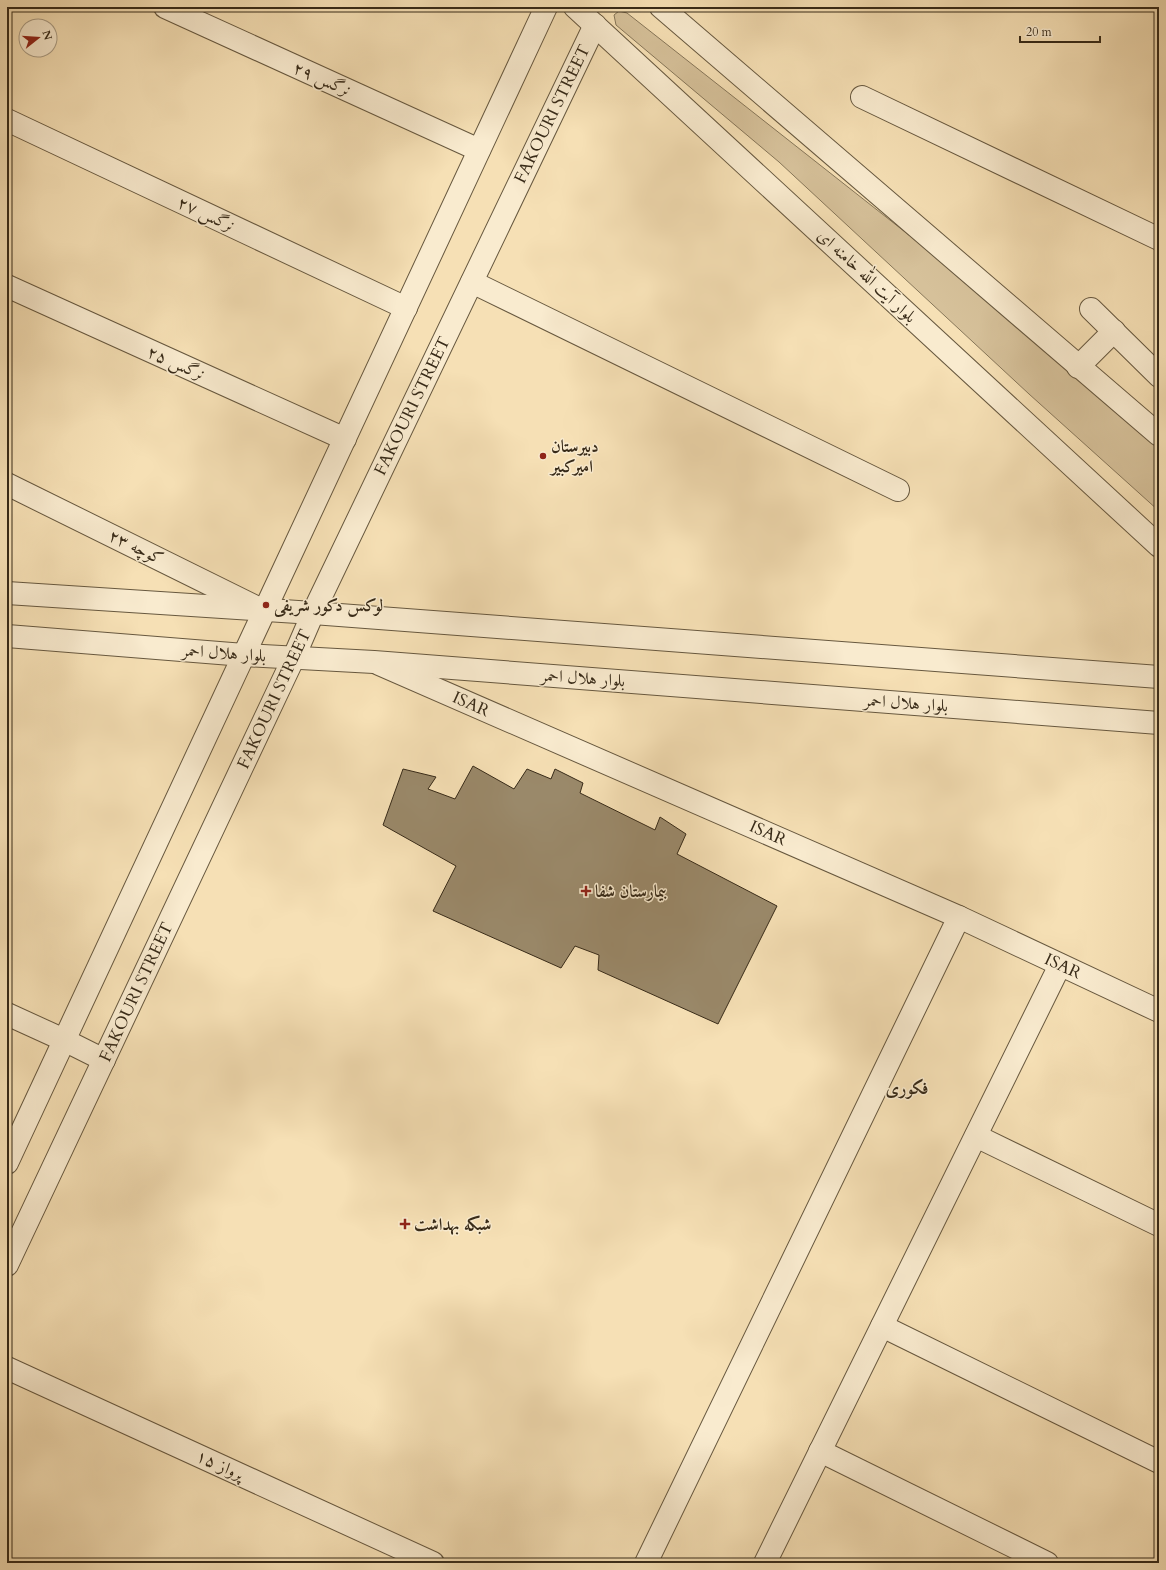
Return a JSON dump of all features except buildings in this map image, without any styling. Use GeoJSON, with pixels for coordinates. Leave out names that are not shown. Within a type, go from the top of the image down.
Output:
{"type":"FeatureCollection","features":[{"type":"Feature","properties":{"kind":"street","name":"نرگس ۲۹"},"geometry":{"type":"LineString","coordinates":[[165,7],[479,150]]}},
{"type":"Feature","properties":{"kind":"street"},"geometry":{"type":"LineString","coordinates":[[7,1163],[546,7]]}},
{"type":"Feature","properties":{"kind":"street","name":"بلوار آیت الله خامنه ای"},"geometry":{"type":"LineString","coordinates":[[575,7],[1159,546]]}},
{"type":"Feature","properties":{"kind":"street"},"geometry":{"type":"LineString","coordinates":[[661,7],[1078,367],[1159,435]]}},
{"type":"Feature","properties":{"kind":"street","name":"FAKOURI STREET"},"geometry":{"type":"LineString","coordinates":[[7,1265],[294,657],[313,613],[595,25]]}},
{"type":"Feature","properties":{"kind":"street"},"geometry":{"type":"LineString","coordinates":[[862,98],[1159,239]]}},
{"type":"Feature","properties":{"kind":"street","name":"نرگس ۲۷"},"geometry":{"type":"LineString","coordinates":[[7,120],[406,308]]}},
{"type":"Feature","properties":{"kind":"street"},"geometry":{"type":"LineString","coordinates":[[472,282],[898,490]]}},
{"type":"Feature","properties":{"kind":"street","name":"نرگس ۲۵"},"geometry":{"type":"LineString","coordinates":[[7,286],[344,439]]}},
{"type":"Feature","properties":{"kind":"street"},"geometry":{"type":"LineString","coordinates":[[1091,309],[1159,376]]}},
{"type":"Feature","properties":{"kind":"street"},"geometry":{"type":"LineString","coordinates":[[1078,367],[1114,331]]}},
{"type":"Feature","properties":{"kind":"street","name":"کوچه ۲۳"},"geometry":{"type":"LineString","coordinates":[[7,484],[264,611]]}},
{"type":"Feature","properties":{"kind":"street"},"geometry":{"type":"LineString","coordinates":[[7,593],[264,611],[313,613],[1159,677]]}},
{"type":"Feature","properties":{"kind":"street","name":"بلوار هلال احمر"},"geometry":{"type":"LineString","coordinates":[[7,636],[244,655],[374,662],[1159,723]]}},
{"type":"Feature","properties":{"kind":"street","name":"ISAR"},"geometry":{"type":"LineString","coordinates":[[374,662],[959,917],[1159,1011]]}},
{"type":"Feature","properties":{"kind":"street"},"geometry":{"type":"LineString","coordinates":[[646,1563],[959,917]]}},
{"type":"Feature","properties":{"kind":"street"},"geometry":{"type":"LineString","coordinates":[[765,1563],[1060,965]]}},
{"type":"Feature","properties":{"kind":"street"},"geometry":{"type":"LineString","coordinates":[[7,1014],[104,1060]]}},
{"type":"Feature","properties":{"kind":"street"},"geometry":{"type":"LineString","coordinates":[[976,1136],[1159,1225]]}},
{"type":"Feature","properties":{"kind":"street"},"geometry":{"type":"LineString","coordinates":[[882,1326],[1159,1462]]}},
{"type":"Feature","properties":{"kind":"street","name":"پرواز ۱۵"},"geometry":{"type":"LineString","coordinates":[[7,1368],[433,1563]]}},
{"type":"Feature","properties":{"kind":"street"},"geometry":{"type":"LineString","coordinates":[[820,1451],[1047,1563]]}},
{"type":"Feature","properties":{"kind":"shaded area"},"geometry":{"type":"Polygon","coordinates":[[[619,11],[627,13],[933,254],[1159,442],[1159,511],[1029,394],[779,162],[616,25],[614,15],[619,11]]]}},
{"type":"Feature","properties":{"kind":"place","name":"دبیرستان امیرکبیر"},"geometry":{"type":"Point","coordinates":[543,456]}},
{"type":"Feature","properties":{"kind":"place","name":"لوکس دکور شریفی"},"geometry":{"type":"Point","coordinates":[266,605]}},
{"type":"Feature","properties":{"kind":"place","name":"بیمارستان شفا"},"geometry":{"type":"Point","coordinates":[586,891]}},
{"type":"Feature","properties":{"kind":"place","name":"شبکه بهداشت"},"geometry":{"type":"Point","coordinates":[405,1224]}},
{"type":"Feature","properties":{"kind":"district","name":"فکوری"},"geometry":{"type":"Point","coordinates":[907,1088]}}]}
